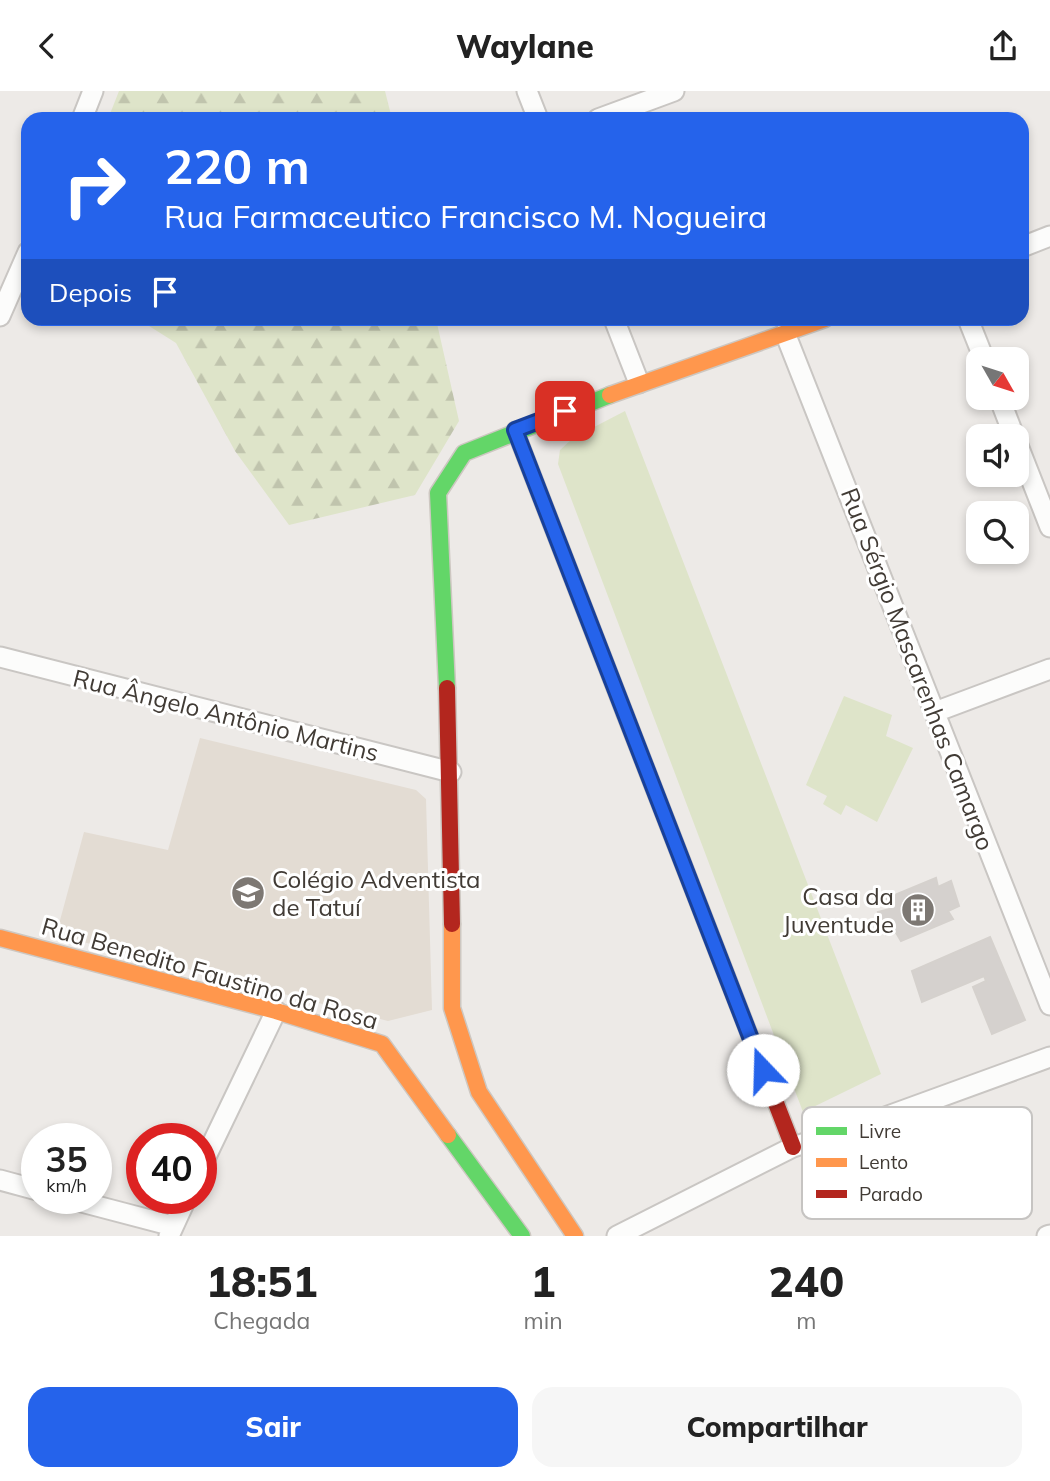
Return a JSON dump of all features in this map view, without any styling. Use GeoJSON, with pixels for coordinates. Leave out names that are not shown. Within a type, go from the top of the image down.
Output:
{"type":"FeatureCollection","features":[{"type":"Feature","properties":{"kind":"street"},"geometry":{"type":"LineString","coordinates":[[85,112],[93,91]]}},
{"type":"Feature","properties":{"kind":"street"},"geometry":{"type":"LineString","coordinates":[[527,91],[535,112]]}},
{"type":"Feature","properties":{"kind":"street"},"geometry":{"type":"LineString","coordinates":[[617,112],[674,91]]}},
{"type":"Feature","properties":{"kind":"street"},"geometry":{"type":"LineString","coordinates":[[1029,244],[1050,236]]}},
{"type":"Feature","properties":{"kind":"street"},"geometry":{"type":"LineString","coordinates":[[0,316],[21,268]]}},
{"type":"Feature","properties":{"kind":"street"},"geometry":{"type":"LineString","coordinates":[[617,326],[639,383]]}},
{"type":"Feature","properties":{"kind":"street"},"geometry":{"type":"LineString","coordinates":[[575,1236],[479,1092],[452,1008],[451,772],[438,493],[464,453],[515,430],[639,383],[805,326]]}},
{"type":"Feature","properties":{"kind":"street"},"geometry":{"type":"LineString","coordinates":[[971,326],[979,347]]}},
{"type":"Feature","properties":{"kind":"street","name":"Rua Sérgio Mascarenhas Camargo"},"geometry":{"type":"LineString","coordinates":[[785,333],[1050,1005]]}},
{"type":"Feature","properties":{"kind":"street"},"geometry":{"type":"LineString","coordinates":[[515,430],[793,1147]]}},
{"type":"Feature","properties":{"kind":"street"},"geometry":{"type":"LineString","coordinates":[[1029,474],[1050,527]]}},
{"type":"Feature","properties":{"kind":"street","name":"Rua Ângelo Antônio Martins"},"geometry":{"type":"LineString","coordinates":[[0,657],[451,772]]}},
{"type":"Feature","properties":{"kind":"street"},"geometry":{"type":"LineString","coordinates":[[935,712],[1050,669]]}},
{"type":"Feature","properties":{"kind":"street","name":"Rua Benedito Faustino da Rosa"},"geometry":{"type":"LineString","coordinates":[[0,938],[276,1011],[382,1044],[522,1236]]}},
{"type":"Feature","properties":{"kind":"street"},"geometry":{"type":"LineString","coordinates":[[217,1134],[276,1011]]}},
{"type":"Feature","properties":{"kind":"street"},"geometry":{"type":"LineString","coordinates":[[913,1107],[1050,1057]]}},
{"type":"Feature","properties":{"kind":"street"},"geometry":{"type":"LineString","coordinates":[[617,1236],[802,1144]]}},
{"type":"Feature","properties":{"kind":"street"},"geometry":{"type":"LineString","coordinates":[[0,1180],[21,1186]]}},
{"type":"Feature","properties":{"kind":"street"},"geometry":{"type":"LineString","coordinates":[[112,1212],[171,1231],[179,1214]]}},
{"type":"Feature","properties":{"kind":"shaded area","name":"Colégio Adventista de Tatuí"},"geometry":{"type":"Polygon","coordinates":[[[200,738],[416,790],[426,799],[432,1010],[388,1021],[56,935],[84,832],[168,850],[200,738]]]}},
{"type":"Feature","properties":{"kind":"green space"},"geometry":{"type":"Polygon","coordinates":[[[119,91],[385,91],[390,112],[111,112],[119,91]]]}},
{"type":"Feature","properties":{"kind":"green space"},"geometry":{"type":"Polygon","coordinates":[[[149,326],[438,326],[459,421],[415,495],[289,525],[235,451],[176,343],[149,326]]]}},
{"type":"Feature","properties":{"kind":"green space"},"geometry":{"type":"Polygon","coordinates":[[[625,411],[881,1074],[813,1107],[802,1107],[802,1109],[558,464],[560,450],[573,438],[625,411]]]}},
{"type":"Feature","properties":{"kind":"green space"},"geometry":{"type":"Polygon","coordinates":[[[844,696],[892,715],[886,736],[913,748],[877,822],[846,805],[841,815],[823,804],[827,796],[806,785],[844,696]]]}},
{"type":"Feature","properties":{"kind":"building","name":"Casa da Juventude"},"geometry":{"type":"Polygon","coordinates":[[[936,878],[938,887],[951,881],[959,906],[948,911],[953,919],[901,941],[895,931],[886,935],[878,912],[890,909],[885,899],[936,878]]]}},
{"type":"Feature","properties":{"kind":"building"},"geometry":{"type":"Polygon","coordinates":[[[990,937],[1025,1020],[992,1034],[973,987],[986,981],[984,976],[922,1002],[912,971],[990,937]]]}},
{"type":"Feature","properties":{"kind":"traffic: fast"},"geometry":{"type":"LineString","coordinates":[[447,688],[438,493],[464,453],[610,395]]}},
{"type":"Feature","properties":{"kind":"traffic: fast"},"geometry":{"type":"LineString","coordinates":[[448,1135],[522,1236]]}},
{"type":"Feature","properties":{"kind":"traffic: slow"},"geometry":{"type":"LineString","coordinates":[[610,395],[805,326]]}},
{"type":"Feature","properties":{"kind":"traffic: slow"},"geometry":{"type":"LineString","coordinates":[[515,430],[625,714]]}},
{"type":"Feature","properties":{"kind":"traffic: slow"},"geometry":{"type":"LineString","coordinates":[[452,924],[452,1008],[479,1092],[575,1236]]}},
{"type":"Feature","properties":{"kind":"traffic: slow"},"geometry":{"type":"LineString","coordinates":[[0,938],[276,1011],[382,1044],[448,1135]]}},
{"type":"Feature","properties":{"kind":"traffic: jam"},"geometry":{"type":"LineString","coordinates":[[447,688],[452,924]]}},
{"type":"Feature","properties":{"kind":"traffic: jam"},"geometry":{"type":"LineString","coordinates":[[625,714],[793,1147]]}},
{"type":"Feature","properties":{"kind":"place","name":"Colégio Adventista de Tatuí"},"geometry":{"type":"Point","coordinates":[248,893]}},
{"type":"Feature","properties":{"kind":"place","name":"Casa da Juventude"},"geometry":{"type":"Point","coordinates":[918,910]}},
{"type":"Feature","properties":{"kind":"route"},"geometry":{"type":"LineString","coordinates":[[565,411],[515,430],[763,1070]]}}]}
